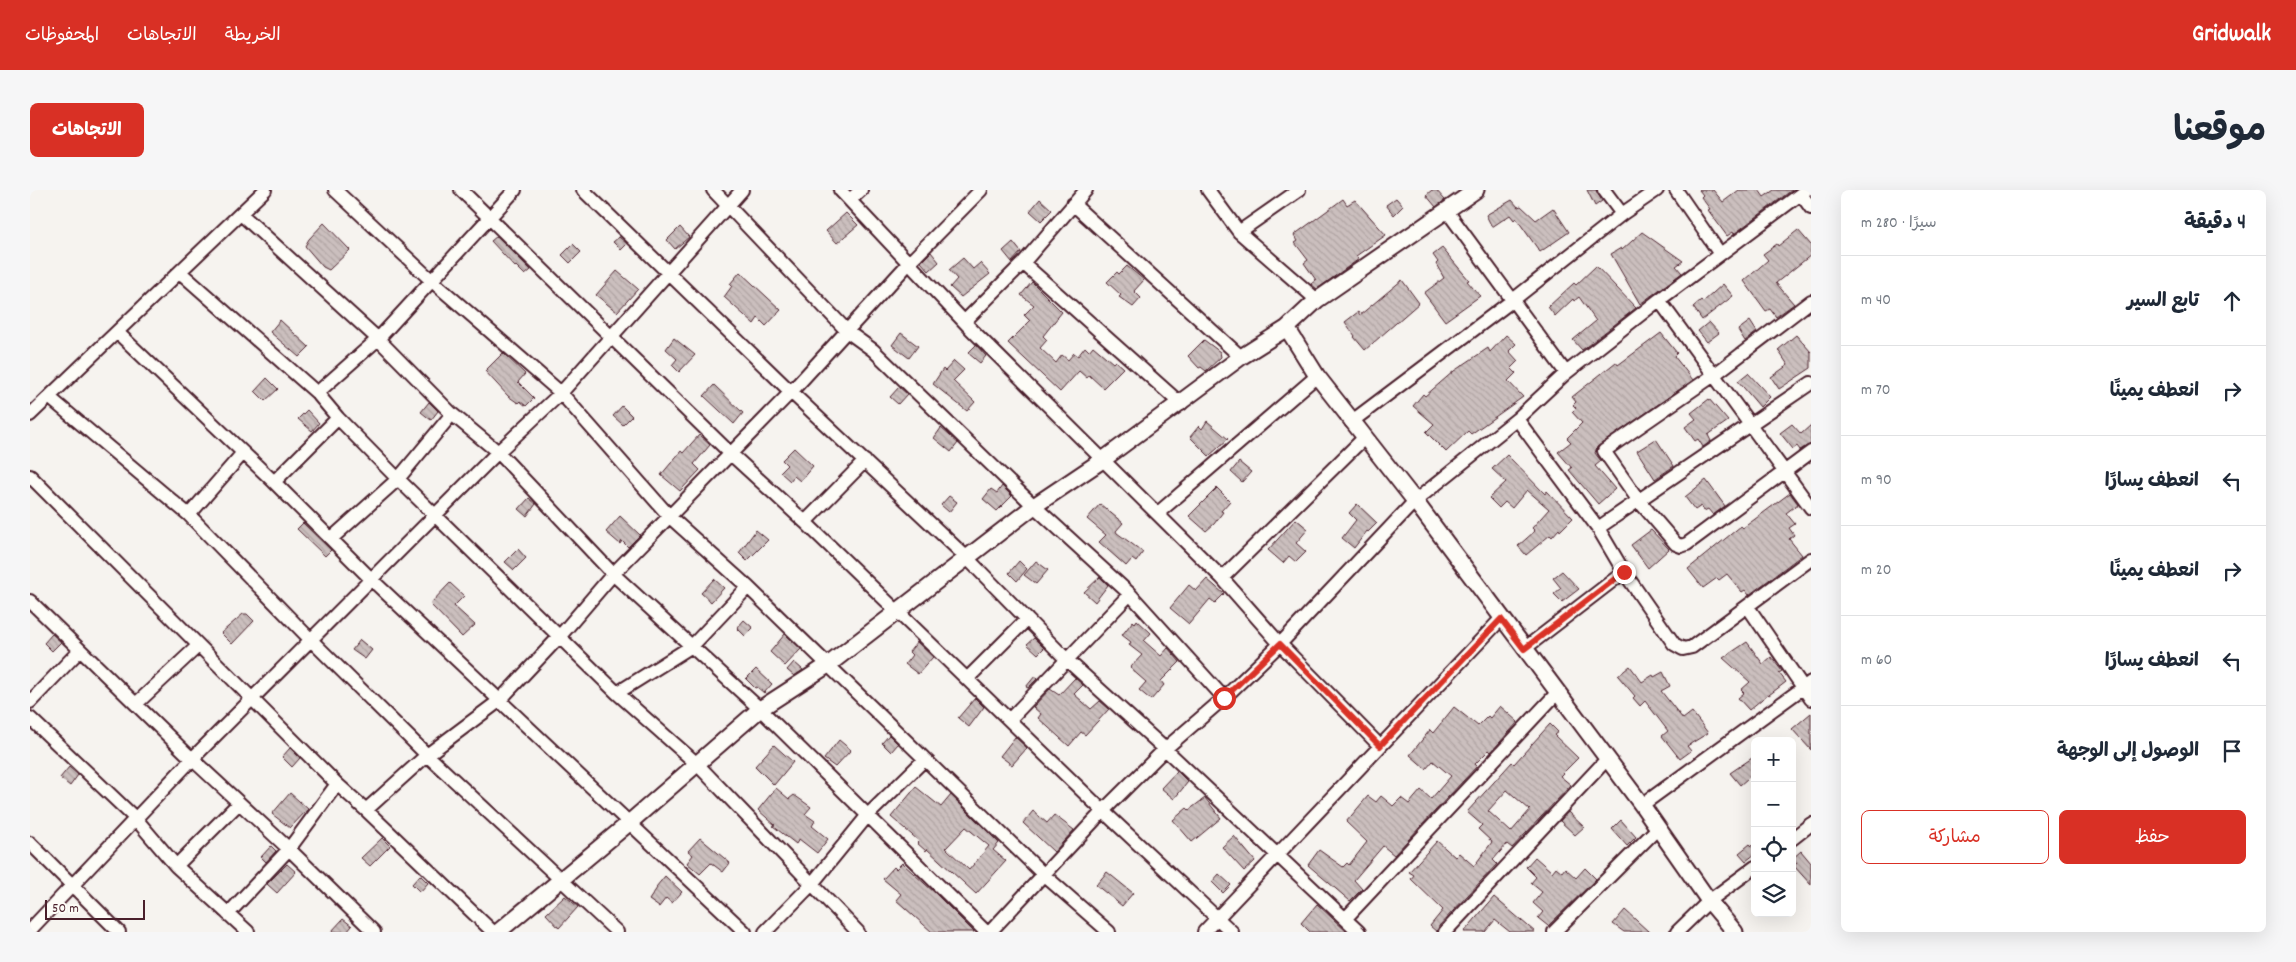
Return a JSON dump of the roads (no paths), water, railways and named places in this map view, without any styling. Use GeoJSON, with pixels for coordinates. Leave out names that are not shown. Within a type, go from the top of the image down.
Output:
{"type":"FeatureCollection","features":[{"type":"Feature","properties":{"kind":"street"},"geometry":{"type":"LineString","coordinates":[[30,415],[266,190]]}},
{"type":"Feature","properties":{"kind":"street"},"geometry":{"type":"LineString","coordinates":[[335,190],[430,280],[561,393],[670,517],[748,587],[1044,875],[1109,932]]}},
{"type":"Feature","properties":{"kind":"street"},"geometry":{"type":"LineString","coordinates":[[461,190],[612,336],[730,454],[805,522],[1010,719],[1102,811],[1232,932]]}},
{"type":"Feature","properties":{"kind":"street"},"geometry":{"type":"LineString","coordinates":[[317,393],[378,339],[430,280],[515,190]]}},
{"type":"Feature","properties":{"kind":"street"},"geometry":{"type":"LineString","coordinates":[[583,190],[791,392],[966,557],[1066,659],[1360,932]]}},
{"type":"Feature","properties":{"kind":"street"},"geometry":{"type":"LineString","coordinates":[[713,190],[848,332],[873,350],[1034,506],[1130,594],[1224,698]]}},
{"type":"Feature","properties":{"kind":"street"},"geometry":{"type":"LineString","coordinates":[[30,930],[252,698],[437,516],[498,452],[561,393],[742,190]]}},
{"type":"Feature","properties":{"kind":"street"},"geometry":{"type":"LineString","coordinates":[[840,190],[971,329],[1222,578],[1280,644],[1380,746]]}},
{"type":"Feature","properties":{"kind":"street"},"geometry":{"type":"LineString","coordinates":[[850,200],[861,190]]}},
{"type":"Feature","properties":{"kind":"street"},"geometry":{"type":"LineString","coordinates":[[366,810],[427,755],[498,701],[560,636],[613,574],[791,392],[848,332],[909,263],[982,190]]}},
{"type":"Feature","properties":{"kind":"street"},"geometry":{"type":"LineString","coordinates":[[965,321],[1023,263],[1086,190]]}},
{"type":"Feature","properties":{"kind":"street"},"geometry":{"type":"LineString","coordinates":[[1208,190],[1239,232],[1317,300]]}},
{"type":"Feature","properties":{"kind":"street"},"geometry":{"type":"LineString","coordinates":[[1239,232],[1299,190]]}},
{"type":"Feature","properties":{"kind":"street"},"geometry":{"type":"LineString","coordinates":[[498,932],[629,823],[760,709],[828,665],[1034,506],[1181,404],[1241,358],[1288,328],[1317,300],[1476,190]]}},
{"type":"Feature","properties":{"kind":"street"},"geometry":{"type":"LineString","coordinates":[[1604,190],[1622,214]]}},
{"type":"Feature","properties":{"kind":"street"},"geometry":{"type":"LineString","coordinates":[[1351,422],[1513,300],[1622,214],[1657,190]]}},
{"type":"Feature","properties":{"kind":"street"},"geometry":{"type":"LineString","coordinates":[[1676,190],[1720,254]]}},
{"type":"Feature","properties":{"kind":"street"},"geometry":{"type":"LineString","coordinates":[[990,932],[1102,811],[1165,749],[1224,698],[1280,644],[1415,500],[1516,419],[1566,373],[1659,300],[1803,192],[1811,208]]}},
{"type":"Feature","properties":{"kind":"street"},"geometry":{"type":"LineString","coordinates":[[1073,204],[1241,358]]}},
{"type":"Feature","properties":{"kind":"street"},"geometry":{"type":"LineString","coordinates":[[1447,211],[1566,373]]}},
{"type":"Feature","properties":{"kind":"street"},"geometry":{"type":"LineString","coordinates":[[241,214],[378,339],[452,414],[498,452],[613,574],[760,709],[986,932]]}},
{"type":"Feature","properties":{"kind":"street"},"geometry":{"type":"LineString","coordinates":[[1023,263],[1181,404]]}},
{"type":"Feature","properties":{"kind":"street"},"geometry":{"type":"LineString","coordinates":[[181,273],[317,393],[338,418],[398,479],[617,693],[697,764],[858,932]]}},
{"type":"Feature","properties":{"kind":"street"},"geometry":{"type":"LineString","coordinates":[[1659,300],[1811,508]]}},
{"type":"Feature","properties":{"kind":"street"},"geometry":{"type":"LineString","coordinates":[[1811,301],[1714,376],[1604,451],[1639,501],[1676,544],[1681,546],[1687,544],[1811,452]]}},
{"type":"Feature","properties":{"kind":"street"},"geometry":{"type":"LineString","coordinates":[[1288,328],[1317,376],[1351,422],[1415,500],[1501,619],[1642,806],[1709,901],[1736,932]]}},
{"type":"Feature","properties":{"kind":"street"},"geometry":{"type":"LineString","coordinates":[[117,332],[242,454],[332,538],[371,579],[498,701],[744,932]]}},
{"type":"Feature","properties":{"kind":"street"},"geometry":{"type":"LineString","coordinates":[[1158,513],[1317,376]]}},
{"type":"Feature","properties":{"kind":"street"},"geometry":{"type":"LineString","coordinates":[[1598,528],[1811,383]]}},
{"type":"Feature","properties":{"kind":"street"},"geometry":{"type":"LineString","coordinates":[[49,397],[190,515],[311,640],[427,755],[617,932]]}},
{"type":"Feature","properties":{"kind":"street"},"geometry":{"type":"LineString","coordinates":[[332,538],[398,479],[452,414]]}},
{"type":"Feature","properties":{"kind":"street"},"geometry":{"type":"LineString","coordinates":[[274,482],[338,418]]}},
{"type":"Feature","properties":{"kind":"street"},"geometry":{"type":"LineString","coordinates":[[1516,419],[1598,528],[1624,572],[1674,644],[1682,649],[1692,647],[1811,559]]}},
{"type":"Feature","properties":{"kind":"street"},"geometry":{"type":"LineString","coordinates":[[1222,578],[1365,437]]}},
{"type":"Feature","properties":{"kind":"street"},"geometry":{"type":"LineString","coordinates":[[190,515],[242,454]]}},
{"type":"Feature","properties":{"kind":"street"},"geometry":{"type":"LineString","coordinates":[[805,522],[865,460]]}},
{"type":"Feature","properties":{"kind":"street"},"geometry":{"type":"LineString","coordinates":[[30,476],[336,784],[366,810],[493,932]]}},
{"type":"Feature","properties":{"kind":"street"},"geometry":{"type":"LineString","coordinates":[[1524,649],[1624,572]]}},
{"type":"Feature","properties":{"kind":"street"},"geometry":{"type":"LineString","coordinates":[[617,693],[692,646],[748,587]]}},
{"type":"Feature","properties":{"kind":"street"},"geometry":{"type":"LineString","coordinates":[[1010,719],[1130,594]]}},
{"type":"Feature","properties":{"kind":"street"},"geometry":{"type":"LineString","coordinates":[[30,601],[192,759],[289,849],[374,932]]}},
{"type":"Feature","properties":{"kind":"street"},"geometry":{"type":"LineString","coordinates":[[1748,607],[1807,684],[1811,699]]}},
{"type":"Feature","properties":{"kind":"street"},"geometry":{"type":"LineString","coordinates":[[967,679],[1027,619]]}},
{"type":"Feature","properties":{"kind":"street"},"geometry":{"type":"LineString","coordinates":[[1204,932],[1501,619]]}},
{"type":"Feature","properties":{"kind":"street"},"geometry":{"type":"LineString","coordinates":[[136,704],[198,646]]}},
{"type":"Feature","properties":{"kind":"street"},"geometry":{"type":"LineString","coordinates":[[30,702],[80,650]]}},
{"type":"Feature","properties":{"kind":"street"},"geometry":{"type":"LineString","coordinates":[[1642,806],[1807,684]]}},
{"type":"Feature","properties":{"kind":"street"},"geometry":{"type":"LineString","coordinates":[[1346,918],[1557,693]]}},
{"type":"Feature","properties":{"kind":"street"},"geometry":{"type":"LineString","coordinates":[[30,718],[136,819],[176,866],[248,932]]}},
{"type":"Feature","properties":{"kind":"street"},"geometry":{"type":"LineString","coordinates":[[1445,932],[1607,759]]}},
{"type":"Feature","properties":{"kind":"street"},"geometry":{"type":"LineString","coordinates":[[765,932],[811,885],[868,815],[924,760]]}},
{"type":"Feature","properties":{"kind":"street"},"geometry":{"type":"LineString","coordinates":[[228,914],[289,849],[336,784]]}},
{"type":"Feature","properties":{"kind":"street"},"geometry":{"type":"LineString","coordinates":[[176,866],[239,804]]}},
{"type":"Feature","properties":{"kind":"street"},"geometry":{"type":"LineString","coordinates":[[1796,835],[1811,824]]}},
{"type":"Feature","properties":{"kind":"street"},"geometry":{"type":"LineString","coordinates":[[1554,932],[1658,828]]}},
{"type":"Feature","properties":{"kind":"street"},"geometry":{"type":"LineString","coordinates":[[30,843],[119,932]]}},
{"type":"Feature","properties":{"kind":"street"},"geometry":{"type":"LineString","coordinates":[[1677,932],[1709,901],[1751,870]]}}]}
